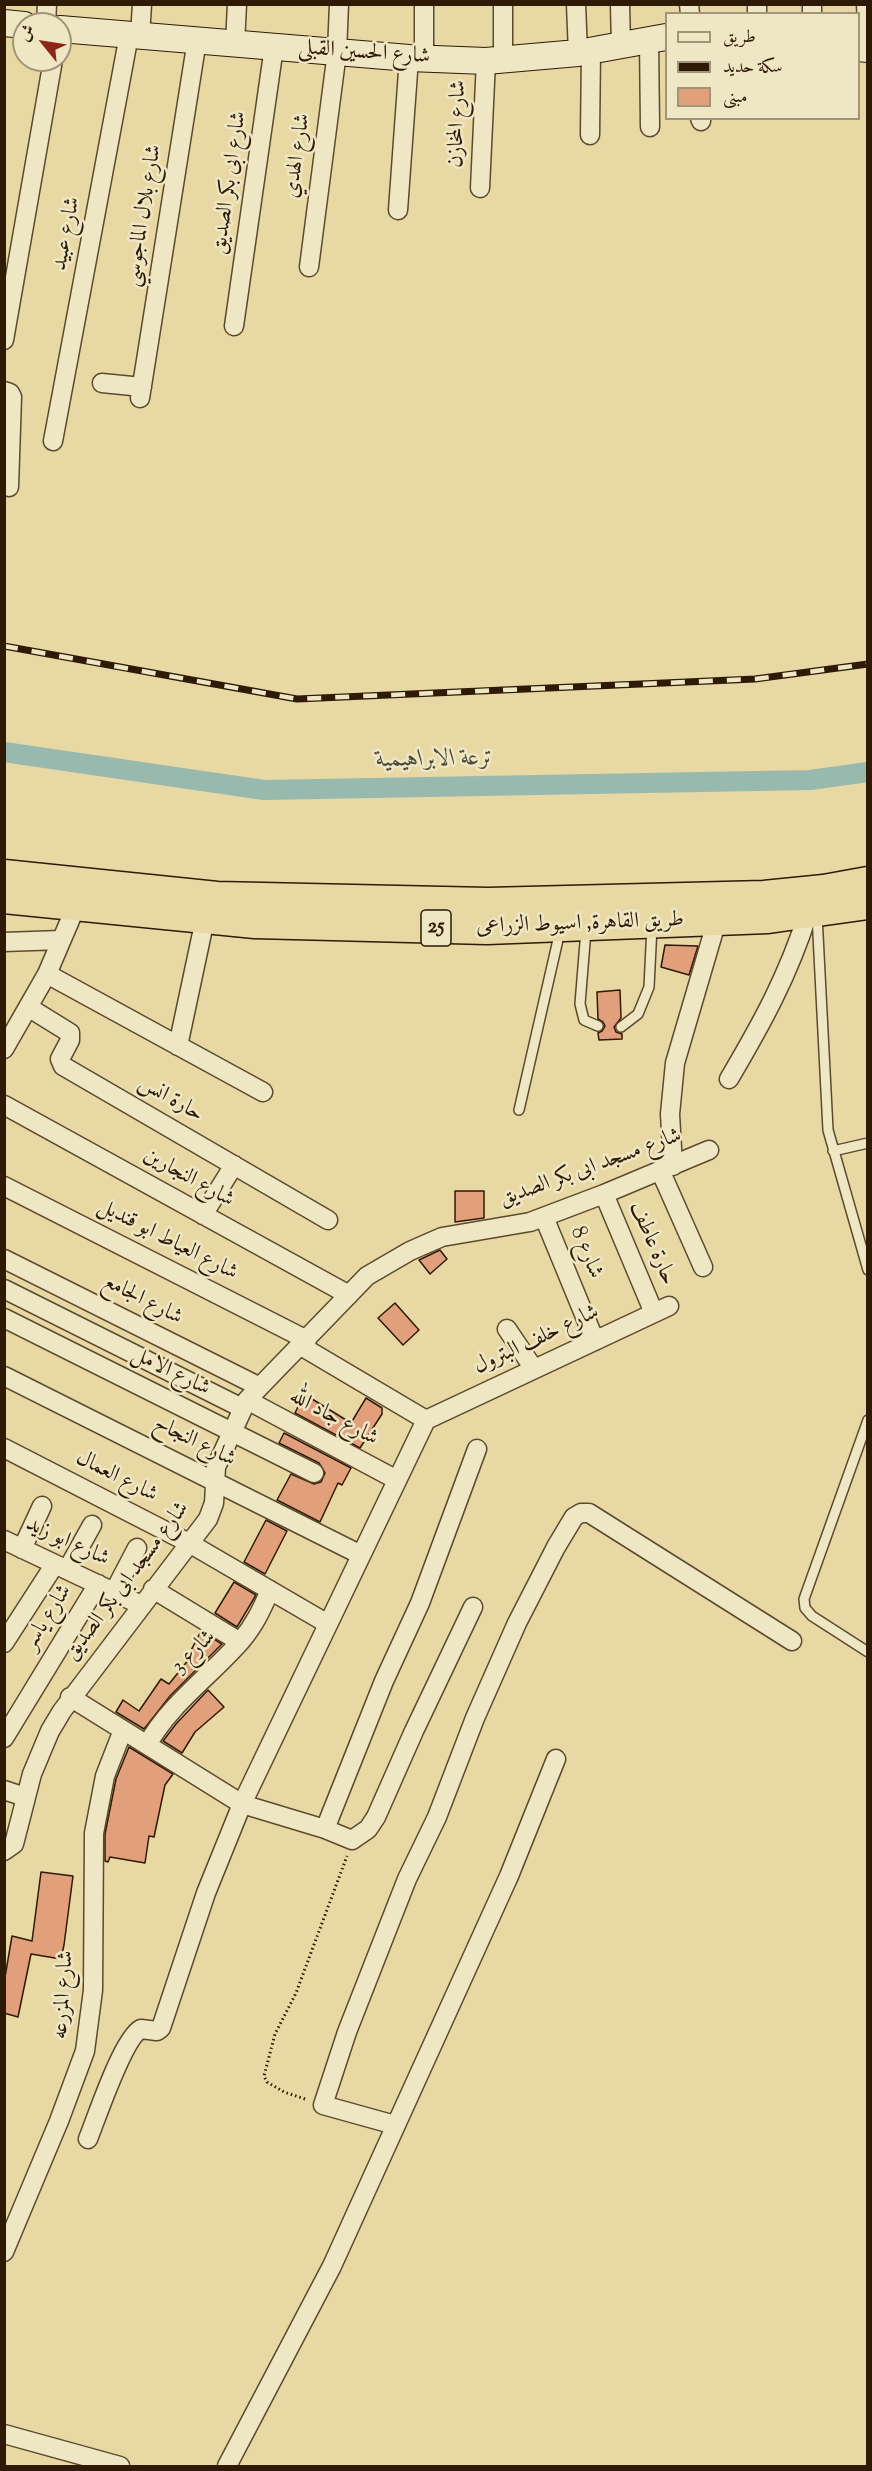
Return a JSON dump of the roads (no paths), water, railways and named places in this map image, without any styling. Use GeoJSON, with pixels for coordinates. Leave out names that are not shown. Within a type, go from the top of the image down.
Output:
{"type":"FeatureCollection","features":[{"type":"Feature","properties":{"kind":"highway","name":"طريق القاهرة, اسيوط الزراعى"},"geometry":{"type":"LineString","coordinates":[[4,875],[217,897],[488,903],[653,911],[717,920],[768,918],[867,904]]}},
{"type":"Feature","properties":{"kind":"highway","name":"طريق القاهرة, اسيوط الزراعى"},"geometry":{"type":"LineString","coordinates":[[4,898],[205,919],[487,929],[574,926],[653,911],[824,890],[867,882]]}},
{"type":"Feature","properties":{"kind":"main road","name":"شارع الحسين القبلى"},"geometry":{"type":"LineString","coordinates":[[72,30],[417,59],[494,61],[584,52],[658,38]]}},
{"type":"Feature","properties":{"kind":"street","name":"شارع عبيد"},"geometry":{"type":"LineString","coordinates":[[54,441],[142,4]]}},
{"type":"Feature","properties":{"kind":"street"},"geometry":{"type":"LineString","coordinates":[[236,44],[237,4]]}},
{"type":"Feature","properties":{"kind":"street","name":"شارع الهدي"},"geometry":{"type":"LineString","coordinates":[[309,267],[337,52],[339,4]]}},
{"type":"Feature","properties":{"kind":"street"},"geometry":{"type":"LineString","coordinates":[[398,210],[424,4]]}},
{"type":"Feature","properties":{"kind":"street","name":"شارع المخازن"},"geometry":{"type":"LineString","coordinates":[[480,188],[494,61],[503,4]]}},
{"type":"Feature","properties":{"kind":"street"},"geometry":{"type":"LineString","coordinates":[[576,4],[584,52],[590,135]]}},
{"type":"Feature","properties":{"kind":"street"},"geometry":{"type":"LineString","coordinates":[[620,4],[621,45]]}},
{"type":"Feature","properties":{"kind":"street"},"geometry":{"type":"LineString","coordinates":[[866,4],[867,45]]}},
{"type":"Feature","properties":{"kind":"street"},"geometry":{"type":"LineString","coordinates":[[650,127],[658,38]]}},
{"type":"Feature","properties":{"kind":"street","name":"شارع بلال الماجوسي"},"geometry":{"type":"LineString","coordinates":[[102,383],[141,393],[197,40]]}},
{"type":"Feature","properties":{"kind":"street","name":"شارع ابى بكر الصديق"},"geometry":{"type":"LineString","coordinates":[[234,326],[274,47]]}},
{"type":"Feature","properties":{"kind":"street"},"geometry":{"type":"LineString","coordinates":[[4,340],[51,72]]}},
{"type":"Feature","properties":{"kind":"street"},"geometry":{"type":"LineString","coordinates":[[4,391],[10,393],[12,397],[9,487]]}},
{"type":"Feature","properties":{"kind":"street"},"geometry":{"type":"LineString","coordinates":[[4,1049],[46,974],[77,904]]}},
{"type":"Feature","properties":{"kind":"street"},"geometry":{"type":"LineString","coordinates":[[729,1079],[768,1013],[813,913]]}},
{"type":"Feature","properties":{"kind":"street"},"geometry":{"type":"LineString","coordinates":[[178,1046],[205,919]]}},
{"type":"Feature","properties":{"kind":"street"},"geometry":{"type":"LineString","coordinates":[[703,1267],[667,1168],[675,1063],[717,920]]}},
{"type":"Feature","properties":{"kind":"street"},"geometry":{"type":"LineString","coordinates":[[4,942],[61,940]]}},
{"type":"Feature","properties":{"kind":"street"},"geometry":{"type":"LineString","coordinates":[[46,974],[263,1092]]}},
{"type":"Feature","properties":{"kind":"street","name":"حارة انس"},"geometry":{"type":"LineString","coordinates":[[28,1007],[70,1033],[70,1040],[60,1059],[61,1064],[328,1220]]}},
{"type":"Feature","properties":{"kind":"street","name":"شارع النجارين"},"geometry":{"type":"LineString","coordinates":[[4,1106],[349,1295]]}},
{"type":"Feature","properties":{"kind":"street","name":"شارع مسجد ابى بكر الصديق"},"geometry":{"type":"LineString","coordinates":[[4,1851],[14,1844],[40,1753],[70,1697],[204,1526],[212,1511],[216,1467],[249,1398],[349,1295],[378,1268],[425,1243],[458,1233],[503,1228],[544,1217],[709,1150]]}},
{"type":"Feature","properties":{"kind":"street"},"geometry":{"type":"LineString","coordinates":[[203,1215],[234,1165]]}},
{"type":"Feature","properties":{"kind":"street","name":"شارع العياط ابو قنديل"},"geometry":{"type":"LineString","coordinates":[[4,1186],[304,1343],[426,1420]]}},
{"type":"Feature","properties":{"kind":"street","name":"حارة عاطف"},"geometry":{"type":"LineString","coordinates":[[604,1194],[662,1310]]}},
{"type":"Feature","properties":{"kind":"street","name":"شارع 8"},"geometry":{"type":"LineString","coordinates":[[544,1217],[595,1341]]}},
{"type":"Feature","properties":{"kind":"street","name":"شارع الجامع"},"geometry":{"type":"LineString","coordinates":[[4,1259],[249,1398]]}},
{"type":"Feature","properties":{"kind":"street","name":"شارع جاد الله"},"geometry":{"type":"LineString","coordinates":[[4,1289],[249,1398],[397,1480]]}},
{"type":"Feature","properties":{"kind":"street","name":"شارع خلف البترول"},"geometry":{"type":"LineString","coordinates":[[426,1420],[662,1310]]}},
{"type":"Feature","properties":{"kind":"street","name":"شارع الامل"},"geometry":{"type":"LineString","coordinates":[[4,1318],[314,1473]]}},
{"type":"Feature","properties":{"kind":"street"},"geometry":{"type":"LineString","coordinates":[[507,1329],[534,1370]]}},
{"type":"Feature","properties":{"kind":"street","name":"شارع النجاح"},"geometry":{"type":"LineString","coordinates":[[4,1376],[361,1555]]}},
{"type":"Feature","properties":{"kind":"street"},"geometry":{"type":"LineString","coordinates":[[88,2139],[115,2071],[133,2036],[141,2030],[158,2031],[164,2022],[206,1893],[242,1804],[426,1420]]}},
{"type":"Feature","properties":{"kind":"street","name":"شارع العمال"},"geometry":{"type":"LineString","coordinates":[[4,1448],[189,1543],[328,1624]]}},
{"type":"Feature","properties":{"kind":"street"},"geometry":{"type":"LineString","coordinates":[[325,1829],[384,1681],[420,1603],[477,1449]]}},
{"type":"Feature","properties":{"kind":"street"},"geometry":{"type":"LineString","coordinates":[[22,1549],[42,1506]]}},
{"type":"Feature","properties":{"kind":"street"},"geometry":{"type":"LineString","coordinates":[[395,2125],[322,2105],[347,2032],[407,1879],[437,1817],[475,1718],[527,1604],[574,1517],[581,1513],[589,1513],[792,1641]]}},
{"type":"Feature","properties":{"kind":"street"},"geometry":{"type":"LineString","coordinates":[[4,1643],[92,1525]]}},
{"type":"Feature","properties":{"kind":"street","name":"شارع ابو زيد"},"geometry":{"type":"LineString","coordinates":[[4,1540],[141,1605]]}},
{"type":"Feature","properties":{"kind":"street","name":"شارع ياسر"},"geometry":{"type":"LineString","coordinates":[[4,1738],[106,1588],[137,1548]]}},
{"type":"Feature","properties":{"kind":"street"},"geometry":{"type":"LineString","coordinates":[[153,1589],[240,1642]]}},
{"type":"Feature","properties":{"kind":"street","name":"شارع 3"},"geometry":{"type":"LineString","coordinates":[[147,1745],[171,1710],[240,1642],[258,1617],[270,1590]]}},
{"type":"Feature","properties":{"kind":"street"},"geometry":{"type":"LineString","coordinates":[[70,1697],[242,1804],[325,1829],[352,1840],[368,1829],[376,1817],[472,1607]]}},
{"type":"Feature","properties":{"kind":"street","name":"شارع المزرعه"},"geometry":{"type":"LineString","coordinates":[[4,2252],[59,2121],[85,2051],[93,1990],[94,1833],[105,1776],[123,1730]]}},
{"type":"Feature","properties":{"kind":"street"},"geometry":{"type":"LineString","coordinates":[[227,2466],[332,2266],[509,1876],[556,1759]]}},
{"type":"Feature","properties":{"kind":"street"},"geometry":{"type":"LineString","coordinates":[[4,1790],[26,1797]]}},
{"type":"Feature","properties":{"kind":"street"},"geometry":{"type":"LineString","coordinates":[[4,2434],[120,2466]]}},
{"type":"Feature","properties":{"kind":"lane"},"geometry":{"type":"LineString","coordinates":[[621,1027],[638,1014],[649,987],[653,911]]}},
{"type":"Feature","properties":{"kind":"lane"},"geometry":{"type":"LineString","coordinates":[[813,913],[828,1130],[867,1270]]}},
{"type":"Feature","properties":{"kind":"lane"},"geometry":{"type":"LineString","coordinates":[[574,926],[580,1004],[584,1020],[598,1026]]}},
{"type":"Feature","properties":{"kind":"lane"},"geometry":{"type":"LineString","coordinates":[[519,1110],[574,926]]}},
{"type":"Feature","properties":{"kind":"lane"},"geometry":{"type":"LineString","coordinates":[[833,1151],[867,1143]]}},
{"type":"Feature","properties":{"kind":"lane"},"geometry":{"type":"LineString","coordinates":[[867,1420],[804,1599],[805,1608],[812,1616],[867,1652]]}},
{"type":"Feature","properties":{"kind":"waterway","name":"ترعة الابراهيمية"},"geometry":{"type":"LineString","coordinates":[[4,752],[264,790],[810,780],[868,772]]}},
{"type":"Feature","properties":{"kind":"railway"},"geometry":{"type":"LineString","coordinates":[[4,646],[297,699],[755,679],[868,664]]}}]}
